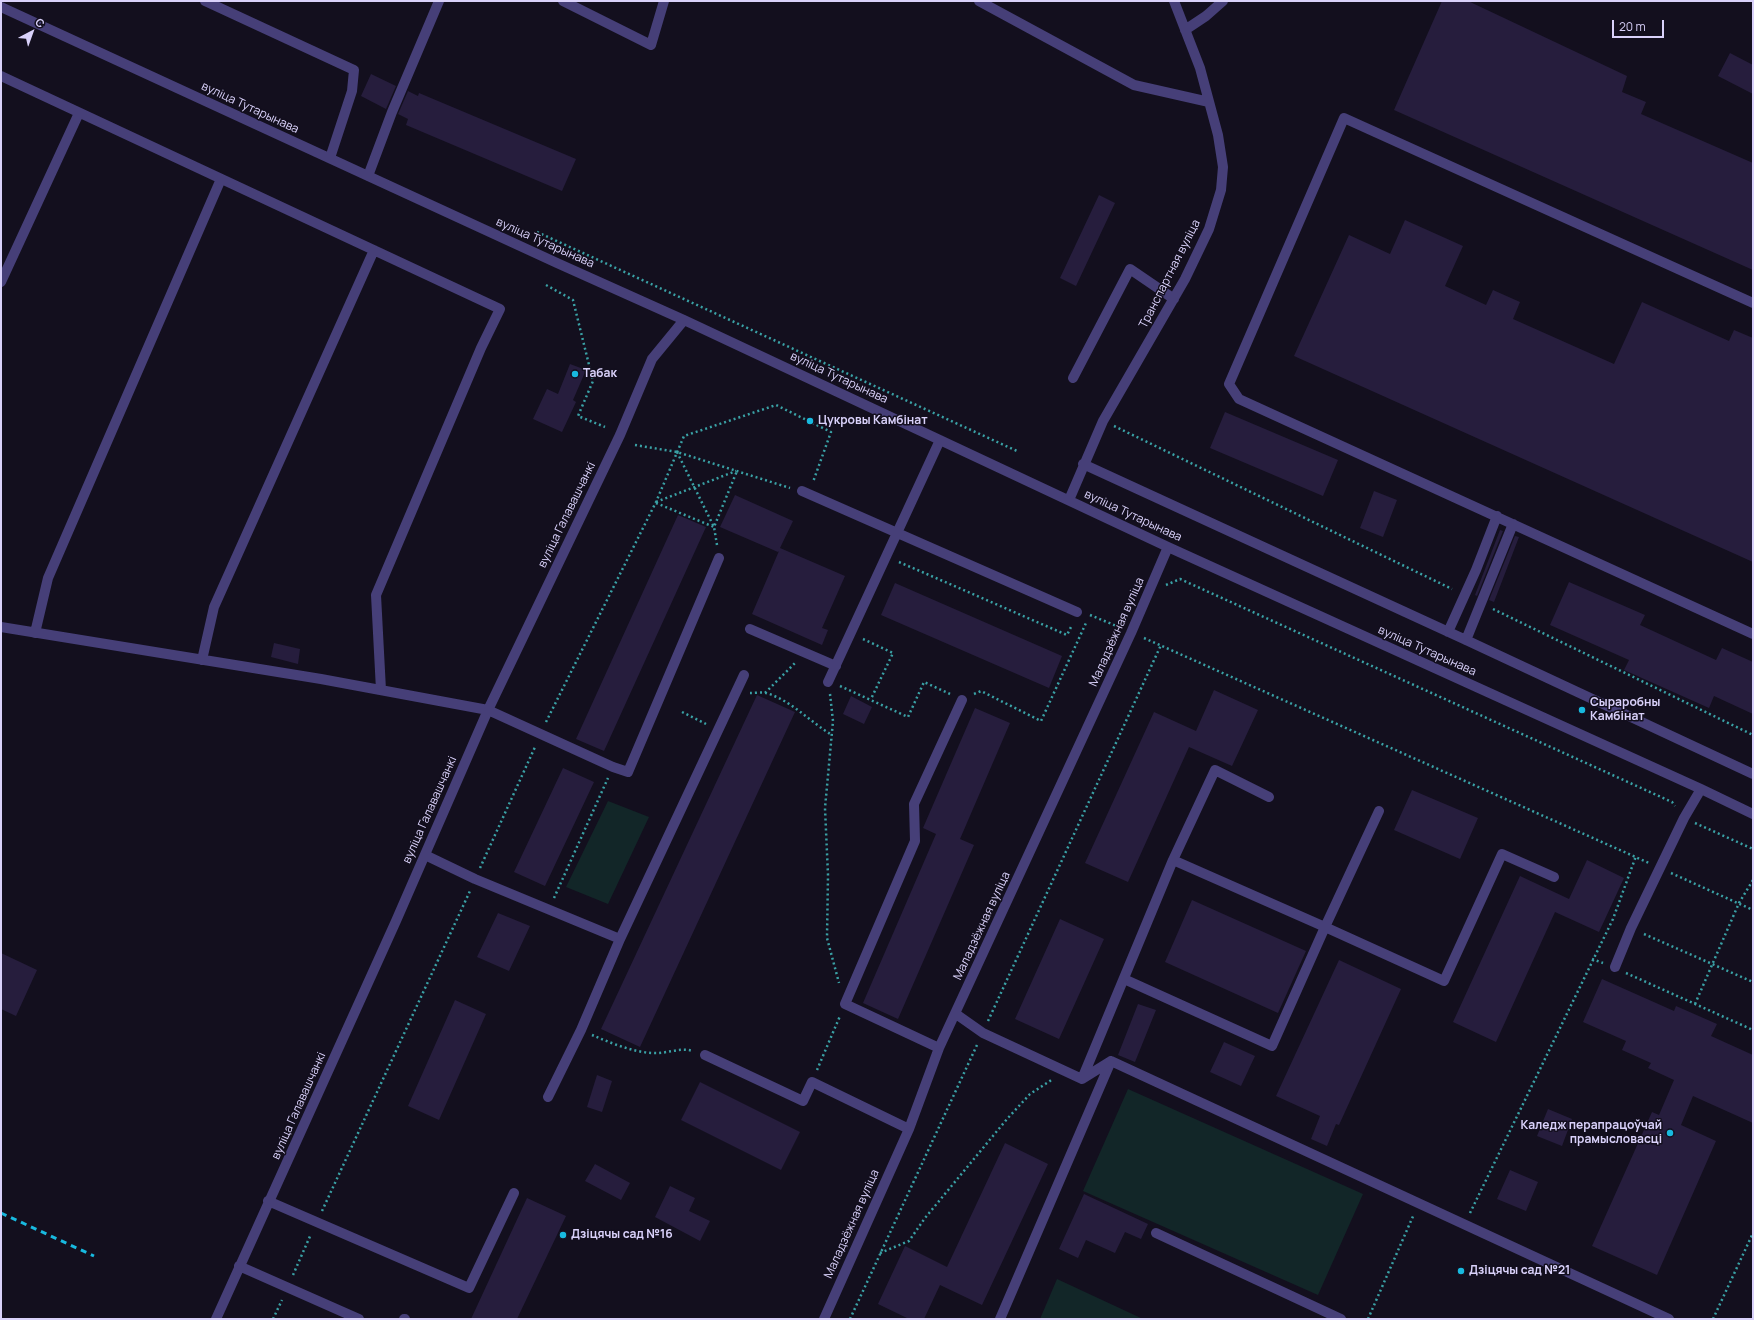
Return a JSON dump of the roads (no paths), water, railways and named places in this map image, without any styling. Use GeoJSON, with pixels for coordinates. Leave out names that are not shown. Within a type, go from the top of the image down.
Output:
{"type":"FeatureCollection","features":[{"type":"Feature","properties":{"kind":"street"},"geometry":{"type":"LineString","coordinates":[[205,1],[354,70],[352,91],[330,158]]}},
{"type":"Feature","properties":{"kind":"street"},"geometry":{"type":"LineString","coordinates":[[368,176],[392,112],[439,1]]}},
{"type":"Feature","properties":{"kind":"street"},"geometry":{"type":"LineString","coordinates":[[563,1],[651,45],[664,1]]}},
{"type":"Feature","properties":{"kind":"street"},"geometry":{"type":"LineString","coordinates":[[979,1],[1134,85],[1209,102]]}},
{"type":"Feature","properties":{"kind":"street","name":"Транспартная вуліца"},"geometry":{"type":"LineString","coordinates":[[1069,500],[1083,464],[1103,421],[1174,299],[1209,229],[1222,190],[1223,167],[1218,135],[1200,68],[1174,1]]}},
{"type":"Feature","properties":{"kind":"street"},"geometry":{"type":"LineString","coordinates":[[1185,30],[1206,16],[1223,1]]}},
{"type":"Feature","properties":{"kind":"street","name":"вуліца Тутарынава"},"geometry":{"type":"LineString","coordinates":[[1,7],[684,320],[1168,547],[1701,788],[1753,814]]}},
{"type":"Feature","properties":{"kind":"street"},"geometry":{"type":"LineString","coordinates":[[1,76],[500,308],[376,595],[380,690]]}},
{"type":"Feature","properties":{"kind":"street"},"geometry":{"type":"LineString","coordinates":[[1,282],[79,113]]}},
{"type":"Feature","properties":{"kind":"street"},"geometry":{"type":"LineString","coordinates":[[1753,303],[1344,118],[1229,384],[1240,399],[1753,634]]}},
{"type":"Feature","properties":{"kind":"street"},"geometry":{"type":"LineString","coordinates":[[36,632],[48,578],[221,179]]}},
{"type":"Feature","properties":{"kind":"street"},"geometry":{"type":"LineString","coordinates":[[202,660],[214,606],[374,250]]}},
{"type":"Feature","properties":{"kind":"street"},"geometry":{"type":"LineString","coordinates":[[1074,378],[1130,269],[1174,299]]}},
{"type":"Feature","properties":{"kind":"street","name":"вуліца Галавашчанкі"},"geometry":{"type":"LineString","coordinates":[[216,1319],[268,1202],[279,1181],[488,710],[620,435],[652,359],[684,320]]}},
{"type":"Feature","properties":{"kind":"street"},"geometry":{"type":"LineString","coordinates":[[828,682],[940,440]]}},
{"type":"Feature","properties":{"kind":"street"},"geometry":{"type":"LineString","coordinates":[[1083,464],[1753,774]]}},
{"type":"Feature","properties":{"kind":"street"},"geometry":{"type":"LineString","coordinates":[[805,492],[896,534],[1077,612]]}},
{"type":"Feature","properties":{"kind":"street"},"geometry":{"type":"LineString","coordinates":[[1448,632],[1497,516]]}},
{"type":"Feature","properties":{"kind":"street"},"geometry":{"type":"LineString","coordinates":[[1466,640],[1513,524]]}},
{"type":"Feature","properties":{"kind":"street","name":"Маладзёжная вуліца"},"geometry":{"type":"LineString","coordinates":[[824,1319],[909,1129],[939,1048],[1132,633],[1168,547]]}},
{"type":"Feature","properties":{"kind":"street"},"geometry":{"type":"LineString","coordinates":[[1,627],[380,690],[488,710],[613,767],[628,772],[719,558]]}},
{"type":"Feature","properties":{"kind":"street"},"geometry":{"type":"LineString","coordinates":[[750,629],[836,666]]}},
{"type":"Feature","properties":{"kind":"street"},"geometry":{"type":"LineString","coordinates":[[548,1097],[581,1030],[620,939],[744,675]]}},
{"type":"Feature","properties":{"kind":"street"},"geometry":{"type":"LineString","coordinates":[[939,1048],[845,1004],[915,841],[914,804],[962,700]]}},
{"type":"Feature","properties":{"kind":"street"},"geometry":{"type":"LineString","coordinates":[[1082,1079],[1173,860],[1215,770],[1269,797]]}},
{"type":"Feature","properties":{"kind":"street"},"geometry":{"type":"LineString","coordinates":[[1615,967],[1631,928],[1661,869],[1684,818],[1701,788]]}},
{"type":"Feature","properties":{"kind":"street"},"geometry":{"type":"LineString","coordinates":[[1124,978],[1272,1046],[1379,811]]}},
{"type":"Feature","properties":{"kind":"street"},"geometry":{"type":"LineString","coordinates":[[1173,860],[1444,980],[1502,854],[1554,877]]}},
{"type":"Feature","properties":{"kind":"street"},"geometry":{"type":"LineString","coordinates":[[424,855],[548,910],[620,939]]}},
{"type":"Feature","properties":{"kind":"street"},"geometry":{"type":"LineString","coordinates":[[956,1014],[983,1033],[1082,1079]]}},
{"type":"Feature","properties":{"kind":"street"},"geometry":{"type":"LineString","coordinates":[[705,1055],[803,1101],[812,1082],[909,1129]]}},
{"type":"Feature","properties":{"kind":"street"},"geometry":{"type":"LineString","coordinates":[[1082,1079],[1111,1061]]}},
{"type":"Feature","properties":{"kind":"street"},"geometry":{"type":"LineString","coordinates":[[1111,1061],[1669,1319]]}},
{"type":"Feature","properties":{"kind":"street"},"geometry":{"type":"LineString","coordinates":[[1000,1319],[1111,1061]]}},
{"type":"Feature","properties":{"kind":"street"},"geometry":{"type":"LineString","coordinates":[[268,1202],[470,1288],[514,1193]]}},
{"type":"Feature","properties":{"kind":"street"},"geometry":{"type":"LineString","coordinates":[[1156,1233],[1341,1319]]}},
{"type":"Feature","properties":{"kind":"street"},"geometry":{"type":"LineString","coordinates":[[239,1266],[360,1319]]}},
{"type":"Feature","properties":{"kind":"railway"},"geometry":{"type":"LineString","coordinates":[[1,1213],[94,1256]]}},
{"type":"Feature","properties":{"kind":"place","name":"Табак"},"geometry":{"type":"Point","coordinates":[575,374]}},
{"type":"Feature","properties":{"kind":"place","name":"Цукровы Камбінат"},"geometry":{"type":"Point","coordinates":[810,421]}},
{"type":"Feature","properties":{"kind":"place","name":"Сыраробны Камбінат"},"geometry":{"type":"Point","coordinates":[1582,710]}},
{"type":"Feature","properties":{"kind":"place","name":"Каледж перапрацоўчай прамысловасці"},"geometry":{"type":"Point","coordinates":[1670,1133]}},
{"type":"Feature","properties":{"kind":"place","name":"Дзіцячы сад №16"},"geometry":{"type":"Point","coordinates":[563,1235]}},
{"type":"Feature","properties":{"kind":"place","name":"Дзіцячы сад №21"},"geometry":{"type":"Point","coordinates":[1461,1271]}}]}
